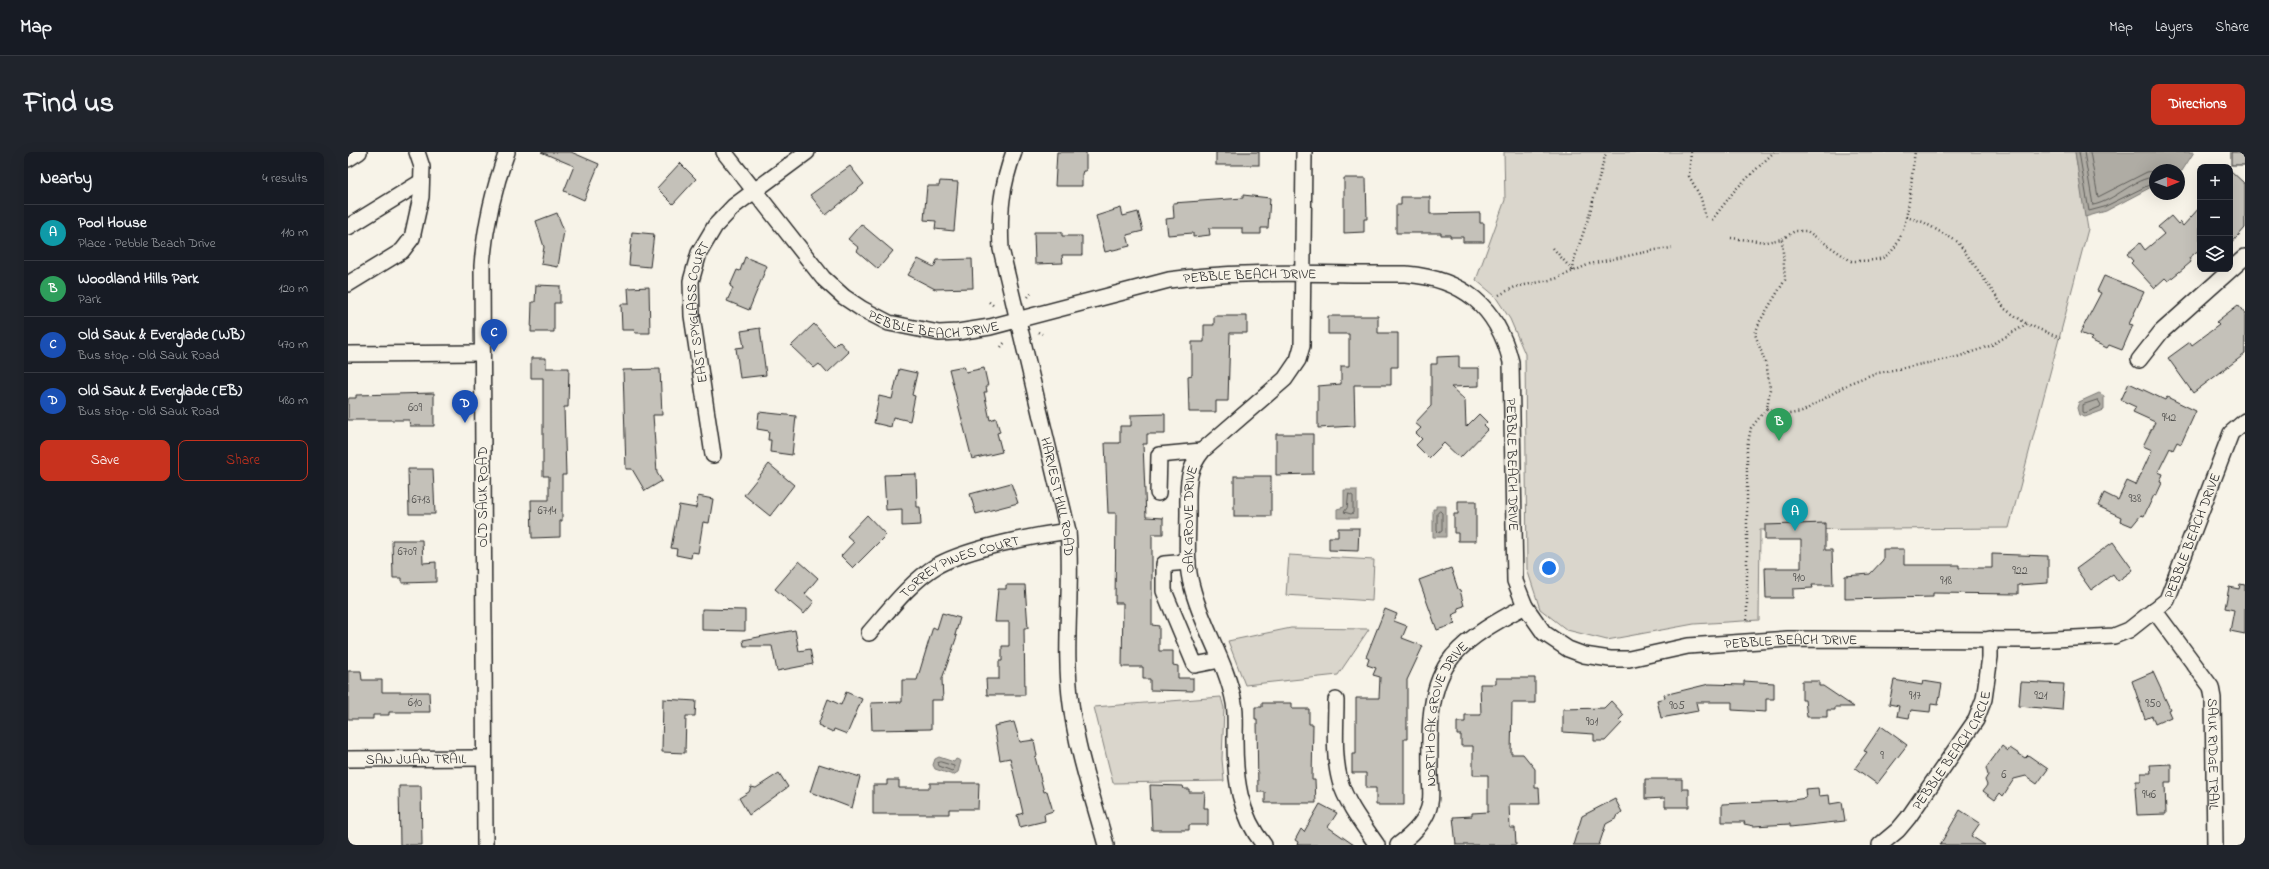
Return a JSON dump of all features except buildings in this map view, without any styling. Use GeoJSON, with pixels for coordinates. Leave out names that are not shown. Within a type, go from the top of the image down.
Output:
{"type":"FeatureCollection","features":[{"type":"Feature","properties":{"kind":"street"},"geometry":{"type":"LineString","coordinates":[[348,159],[359,152]]}},
{"type":"Feature","properties":{"kind":"street"},"geometry":{"type":"LineString","coordinates":[[348,284],[402,251],[412,238],[421,197],[422,168],[417,152]]}},
{"type":"Feature","properties":{"kind":"street","name":"OLD SAUK ROAD"},"geometry":{"type":"LineString","coordinates":[[485,845],[482,266],[486,222],[507,152]]}},
{"type":"Feature","properties":{"kind":"street","name":"PEBBLE BEACH DRIVE"},"geometry":{"type":"LineString","coordinates":[[724,152],[823,278],[844,297],[862,309],[889,323],[939,332],[990,327],[1181,278],[1302,274],[1406,274],[1433,278],[1460,288],[1477,300],[1499,327],[1507,344],[1511,362],[1513,390],[1513,560],[1515,581],[1525,606],[1544,633],[1562,645],[1584,655],[1610,659],[1629,659],[1688,646],[1788,638],[2035,640],[2114,636],[2128,630],[2167,600],[2231,433],[2245,421]]}},
{"type":"Feature","properties":{"kind":"street","name":"EAST SPYGLASS COURT"},"geometry":{"type":"LineString","coordinates":[[713,455],[692,316],[691,281],[698,253],[705,240],[734,206],[807,152]]}},
{"type":"Feature","properties":{"kind":"street","name":"HARVEST HILL ROAD"},"geometry":{"type":"LineString","coordinates":[[1014,152],[1004,180],[999,215],[1001,249],[1017,320],[1058,483],[1068,531],[1071,564],[1068,667],[1070,704],[1078,748],[1102,844]]}},
{"type":"Feature","properties":{"kind":"street","name":"OAK GROVE DRIVE"},"geometry":{"type":"LineString","coordinates":[[1264,845],[1249,823],[1241,804],[1237,788],[1235,764],[1235,705],[1220,660],[1192,587],[1188,562],[1188,475],[1194,460],[1202,452],[1268,395],[1293,370],[1302,346],[1304,152]]}},
{"type":"Feature","properties":{"kind":"street"},"geometry":{"type":"LineString","coordinates":[[348,227],[421,182]]}},
{"type":"Feature","properties":{"kind":"street"},"geometry":{"type":"LineString","coordinates":[[2138,360],[2161,332],[2245,257]]}},
{"type":"Feature","properties":{"kind":"street"},"geometry":{"type":"LineString","coordinates":[[348,354],[482,353]]}},
{"type":"Feature","properties":{"kind":"street"},"geometry":{"type":"LineString","coordinates":[[1158,494],[1159,455],[1202,452]]}},
{"type":"Feature","properties":{"kind":"street","name":"TORREY PINES COURT"},"geometry":{"type":"LineString","coordinates":[[869,633],[922,577],[938,566],[959,556],[1037,535],[1068,531]]}},
{"type":"Feature","properties":{"kind":"street"},"geometry":{"type":"LineString","coordinates":[[1188,562],[1164,564],[1164,591],[1195,665],[1220,660]]}},
{"type":"Feature","properties":{"kind":"street","name":"NORTH OAK GROVE DRIVE"},"geometry":{"type":"LineString","coordinates":[[1398,845],[1416,830],[1426,816],[1430,802],[1430,721],[1437,686],[1449,663],[1465,645],[1525,606]]}},
{"type":"Feature","properties":{"kind":"street","name":"SAUK RIDGE TRAIL"},"geometry":{"type":"LineString","coordinates":[[2154,610],[2211,687],[2213,698],[2215,845]]}},
{"type":"Feature","properties":{"kind":"street","name":"PEBBLE BEACH CIRCLE"},"geometry":{"type":"LineString","coordinates":[[1880,845],[1898,830],[1908,818],[1976,720],[1984,699],[1990,657],[1990,639]]}},
{"type":"Feature","properties":{"kind":"street"},"geometry":{"type":"LineString","coordinates":[[1336,700],[1336,752],[1340,781],[1358,817],[1376,845]]}},
{"type":"Feature","properties":{"kind":"street","name":"SAN JUAN TRAIL"},"geometry":{"type":"LineString","coordinates":[[348,759],[484,758]]}},
{"type":"Feature","properties":{"kind":"path"},"geometry":{"type":"LineString","coordinates":[[1573,272],[1574,260],[1589,216],[1606,152]]}},
{"type":"Feature","properties":{"kind":"path"},"geometry":{"type":"LineString","coordinates":[[1691,152],[1688,176],[1701,198],[1706,219]]}},
{"type":"Feature","properties":{"kind":"path"},"geometry":{"type":"LineString","coordinates":[[1712,220],[1735,190],[1774,152]]}},
{"type":"Feature","properties":{"kind":"path"},"geometry":{"type":"LineString","coordinates":[[1731,238],[1766,242],[1782,239],[1795,231],[1807,231],[1851,261],[1880,259],[1895,247],[1905,225],[1915,152]]}},
{"type":"Feature","properties":{"kind":"path"},"geometry":{"type":"LineString","coordinates":[[1906,217],[1923,222],[1958,242],[2005,309],[2027,324],[2060,338]]}},
{"type":"Feature","properties":{"kind":"path"},"geometry":{"type":"LineString","coordinates":[[1747,620],[1747,447],[1751,428],[1767,408],[1770,389],[1767,368],[1755,334],[1760,321],[1785,280],[1782,239]]}},
{"type":"Feature","properties":{"kind":"path"},"geometry":{"type":"LineString","coordinates":[[1554,248],[1573,272]]}},
{"type":"Feature","properties":{"kind":"path"},"geometry":{"type":"LineString","coordinates":[[1498,295],[1515,287],[1555,279],[1590,264],[1655,250],[1672,248]]}},
{"type":"Feature","properties":{"kind":"path"},"geometry":{"type":"LineString","coordinates":[[1028,297],[1032,292]]}},
{"type":"Feature","properties":{"kind":"path"},"geometry":{"type":"LineString","coordinates":[[989,302],[994,306]]}},
{"type":"Feature","properties":{"kind":"path"},"geometry":{"type":"LineString","coordinates":[[1767,408],[1783,416],[1802,412],[1850,383],[1873,374],[1957,357],[1990,346],[2027,324]]}},
{"type":"Feature","properties":{"kind":"path"},"geometry":{"type":"LineString","coordinates":[[1038,332],[1042,334]]}},
{"type":"Feature","properties":{"kind":"path"},"geometry":{"type":"LineString","coordinates":[[1001,347],[1005,342]]}},
{"type":"Feature","properties":{"kind":"shaded area"},"geometry":{"type":"Polygon","coordinates":[[[1504,152],[2075,152],[2088,229],[2009,528],[1760,530],[1759,620],[1694,624],[1607,640],[1567,630],[1540,609],[1527,569],[1525,354],[1510,319],[1495,296],[1476,280],[1505,200],[1504,152]]]}},
{"type":"Feature","properties":{"kind":"shaded area"},"geometry":{"type":"Polygon","coordinates":[[[1289,555],[1374,560],[1372,601],[1286,595],[1289,555]]]}},
{"type":"Feature","properties":{"kind":"shaded area"},"geometry":{"type":"Polygon","coordinates":[[[1291,628],[1369,629],[1338,675],[1245,685],[1228,641],[1291,628]]]}},
{"type":"Feature","properties":{"kind":"shaded area"},"geometry":{"type":"Polygon","coordinates":[[[1221,697],[1224,708],[1222,759],[1224,781],[1113,783],[1094,707],[1221,697]]]}},
{"type":"Feature","properties":{"kind":"water"},"geometry":{"type":"Polygon","coordinates":[[[2075,152],[2194,152],[2185,166],[2185,164],[2149,164],[2149,188],[2106,211],[2085,217],[2075,152]]]}},
{"type":"Feature","properties":{"kind":"water"},"geometry":{"type":"Polygon","coordinates":[[[2099,393],[2104,396],[2104,410],[2085,417],[2079,415],[2077,408],[2079,402],[2099,393]]]}},
{"type":"Feature","properties":{"kind":"water"},"geometry":{"type":"Polygon","coordinates":[[[1344,490],[1357,490],[1357,518],[1337,518],[1337,509],[1344,507],[1344,490]]]}},
{"type":"Feature","properties":{"kind":"water"},"geometry":{"type":"Polygon","coordinates":[[[1436,506],[1446,506],[1446,537],[1433,537],[1433,509],[1436,509],[1436,506]]]}},
{"type":"Feature","properties":{"kind":"water"},"geometry":{"type":"Polygon","coordinates":[[[939,757],[954,762],[956,759],[961,761],[958,772],[953,775],[935,769],[933,765],[935,759],[939,757]]]}},
{"type":"Feature","properties":{"kind":"place","name":"Old Sauk & Everglade (WB)"},"geometry":{"type":"Point","coordinates":[494,352]}},
{"type":"Feature","properties":{"kind":"place","name":"Old Sauk & Everglade (EB)"},"geometry":{"type":"Point","coordinates":[465,423]}},
{"type":"Feature","properties":{"kind":"place","name":"Woodland Hills Park"},"geometry":{"type":"Point","coordinates":[1779,441]}},
{"type":"Feature","properties":{"kind":"place","name":"Pool House"},"geometry":{"type":"Point","coordinates":[1795,531]}}]}
